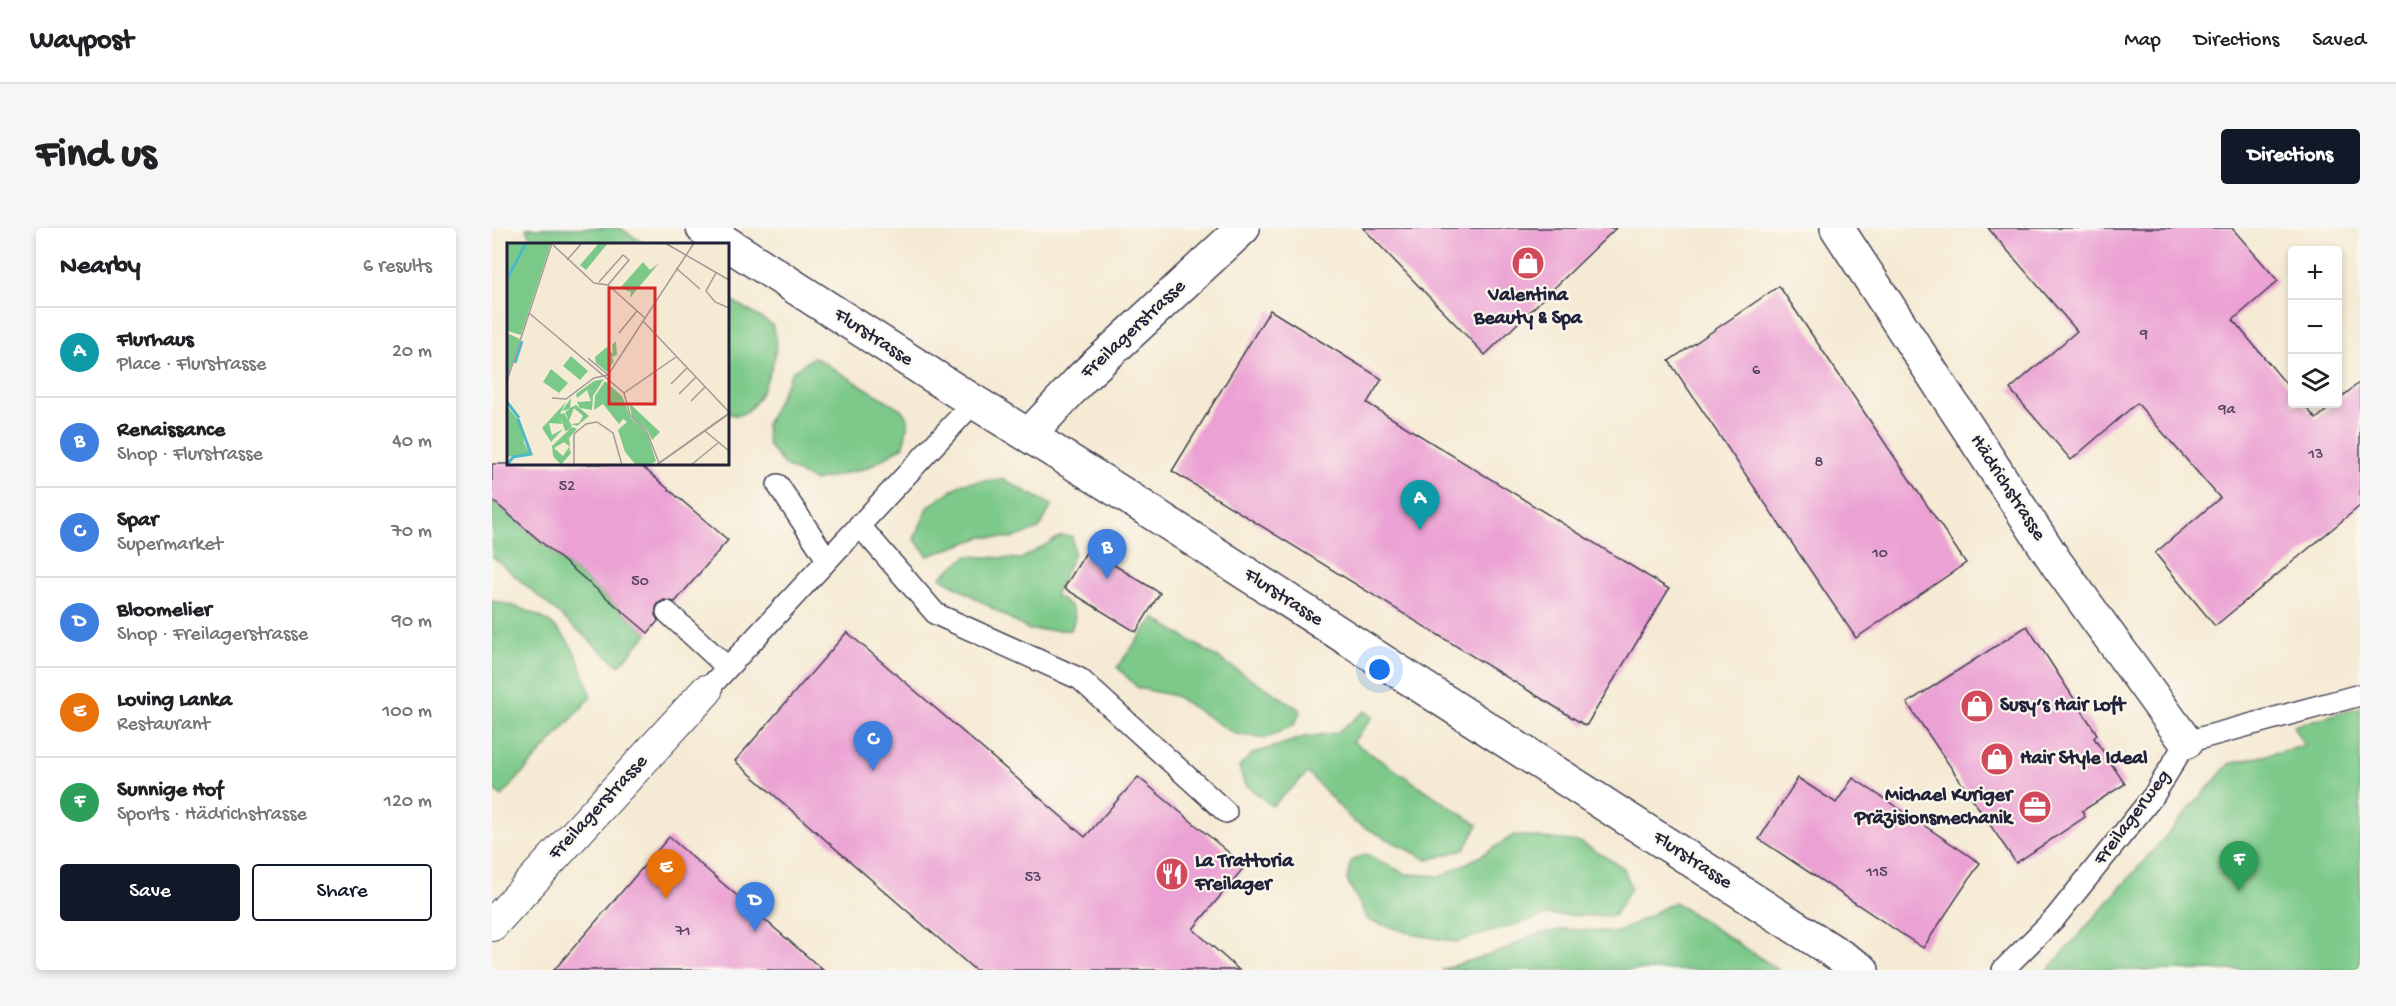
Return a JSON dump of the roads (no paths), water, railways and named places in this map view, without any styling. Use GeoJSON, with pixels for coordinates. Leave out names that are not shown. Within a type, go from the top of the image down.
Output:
{"type":"FeatureCollection","features":[{"type":"Feature","properties":{"kind":"street","name":"Flurstrasse"},"geometry":{"type":"LineString","coordinates":[[703,228],[726,243]]}},
{"type":"Feature","properties":{"kind":"street","name":"Freilagerstrasse"},"geometry":{"type":"LineString","coordinates":[[1029,435],[1082,378],[1243,228]]}},
{"type":"Feature","properties":{"kind":"street","name":"Hädrichstrasse"},"geometry":{"type":"LineString","coordinates":[[1837,228],[2057,564],[2186,742]]}},
{"type":"Feature","properties":{"kind":"street","name":"Flurstrasse"},"geometry":{"type":"LineString","coordinates":[[729,245],[1862,970]]}},
{"type":"Feature","properties":{"kind":"street","name":"Freilagerstrasse"},"geometry":{"type":"LineString","coordinates":[[492,925],[706,691]]}},
{"type":"Feature","properties":{"kind":"lane"},"geometry":{"type":"LineString","coordinates":[[706,691],[974,402]]}},
{"type":"Feature","properties":{"kind":"lane"},"geometry":{"type":"LineString","coordinates":[[778,485],[827,559]]}},
{"type":"Feature","properties":{"kind":"lane"},"geometry":{"type":"LineString","coordinates":[[859,525],[936,614],[1080,679],[1226,812]]}},
{"type":"Feature","properties":{"kind":"lane"},"geometry":{"type":"LineString","coordinates":[[667,612],[727,667]]}},
{"type":"Feature","properties":{"kind":"lane"},"geometry":{"type":"LineString","coordinates":[[2186,742],[2360,696]]}},
{"type":"Feature","properties":{"kind":"lane","name":"Freilagerweg"},"geometry":{"type":"LineString","coordinates":[[2003,970],[2055,918],[2084,883],[2154,795],[2186,742]]}},
{"type":"Feature","properties":{"kind":"place","name":"Valentina Beauty & Spa"},"geometry":{"type":"Point","coordinates":[1528,263]}},
{"type":"Feature","properties":{"kind":"place","name":"Flurhaus"},"geometry":{"type":"Point","coordinates":[1420,530]}},
{"type":"Feature","properties":{"kind":"place","name":"Renaissance"},"geometry":{"type":"Point","coordinates":[1107,579]}},
{"type":"Feature","properties":{"kind":"place","name":"Susy‘s Hair Loft"},"geometry":{"type":"Point","coordinates":[1977,706]}},
{"type":"Feature","properties":{"kind":"place","name":"Hair Style Ideal"},"geometry":{"type":"Point","coordinates":[1997,759]}},
{"type":"Feature","properties":{"kind":"place","name":"Spar"},"geometry":{"type":"Point","coordinates":[873,771]}},
{"type":"Feature","properties":{"kind":"place","name":"Michael Kuriger Präzisionsmechanik"},"geometry":{"type":"Point","coordinates":[2035,807]}},
{"type":"Feature","properties":{"kind":"place","name":"La Trattoria Freilager"},"geometry":{"type":"Point","coordinates":[1172,874]}},
{"type":"Feature","properties":{"kind":"place","name":"Sunnige Hof"},"geometry":{"type":"Point","coordinates":[2239,891]}},
{"type":"Feature","properties":{"kind":"place","name":"Loving Lanka"},"geometry":{"type":"Point","coordinates":[666,899]}},
{"type":"Feature","properties":{"kind":"place","name":"Bloomelier"},"geometry":{"type":"Point","coordinates":[755,932]}}]}
